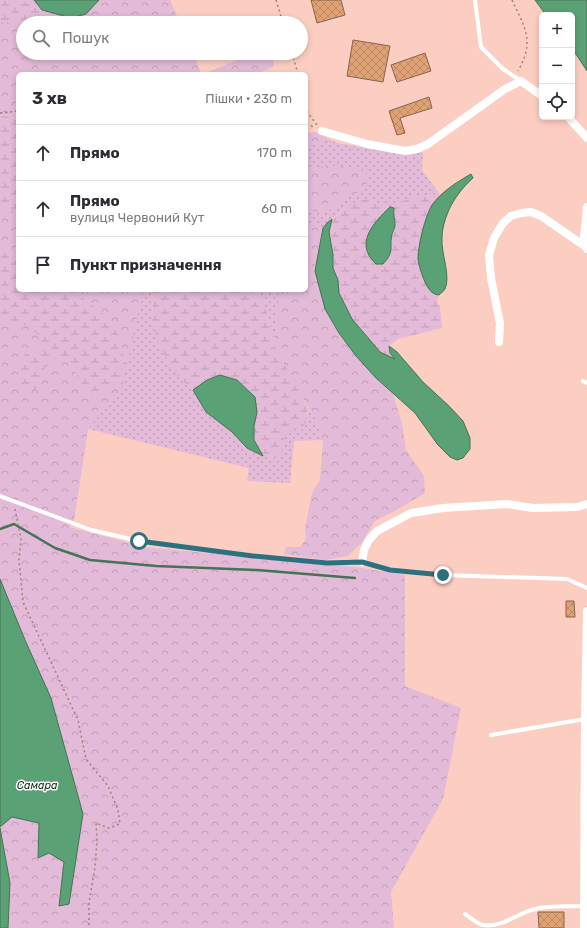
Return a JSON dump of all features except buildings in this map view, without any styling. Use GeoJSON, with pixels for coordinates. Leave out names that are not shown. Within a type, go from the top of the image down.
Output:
{"type":"FeatureCollection","features":[{"type":"Feature","properties":{"kind":"street"},"geometry":{"type":"LineString","coordinates":[[322,131],[405,151],[417,149],[428,144],[518,79],[539,94]]}},
{"type":"Feature","properties":{"kind":"street"},"geometry":{"type":"LineString","coordinates":[[571,120],[587,138]]}},
{"type":"Feature","properties":{"kind":"street"},"geometry":{"type":"LineString","coordinates":[[587,207],[584,237],[587,248]]}},
{"type":"Feature","properties":{"kind":"street"},"geometry":{"type":"LineString","coordinates":[[499,342],[500,323],[491,278],[489,255],[494,238],[503,223],[511,216],[516,214],[531,212],[541,216],[587,248]]}},
{"type":"Feature","properties":{"kind":"street"},"geometry":{"type":"LineString","coordinates":[[362,562],[364,550],[369,540],[377,531],[411,513],[442,508],[507,504],[532,508],[576,507],[587,504]]}},
{"type":"Feature","properties":{"kind":"street"},"geometry":{"type":"LineString","coordinates":[[584,928],[587,611]]}},
{"type":"Feature","properties":{"kind":"lane"},"geometry":{"type":"LineString","coordinates":[[475,0],[481,47],[503,69],[518,79]]}},
{"type":"Feature","properties":{"kind":"lane"},"geometry":{"type":"LineString","coordinates":[[0,496],[91,530],[139,541],[312,562],[362,562],[390,570],[443,575],[567,579],[587,588]]}},
{"type":"Feature","properties":{"kind":"lane"},"geometry":{"type":"LineString","coordinates":[[491,735],[585,719]]}},
{"type":"Feature","properties":{"kind":"lane"},"geometry":{"type":"LineString","coordinates":[[465,914],[482,925],[492,925],[508,921],[521,913],[536,908],[584,906]]}},
{"type":"Feature","properties":{"kind":"path"},"geometry":{"type":"LineString","coordinates":[[276,0],[281,16]]}},
{"type":"Feature","properties":{"kind":"path"},"geometry":{"type":"LineString","coordinates":[[512,0],[526,29],[528,45],[520,67],[518,79]]}},
{"type":"Feature","properties":{"kind":"path"},"geometry":{"type":"LineString","coordinates":[[294,60],[297,72]]}},
{"type":"Feature","properties":{"kind":"path"},"geometry":{"type":"LineString","coordinates":[[0,113],[16,111]]}},
{"type":"Feature","properties":{"kind":"path"},"geometry":{"type":"LineString","coordinates":[[308,113],[322,131]]}},
{"type":"Feature","properties":{"kind":"path"},"geometry":{"type":"LineString","coordinates":[[13,501],[21,539],[19,560],[23,602],[78,720],[86,759],[108,786],[118,810],[120,824],[109,828],[96,823],[97,840],[95,867],[89,902],[89,928]]}},
{"type":"Feature","properties":{"kind":"green space"},"geometry":{"type":"Polygon","coordinates":[[[0,0],[170,0],[177,16],[16,16],[16,60],[196,60],[200,72],[16,72],[16,292],[143,292],[122,388],[88,429],[74,520],[70,527],[144,547],[356,567],[405,575],[405,686],[461,708],[443,799],[391,892],[394,928],[0,928],[0,0]]]}},
{"type":"Feature","properties":{"kind":"green space"},"geometry":{"type":"Polygon","coordinates":[[[0,0],[22,0],[24,3],[31,3],[32,0],[34,0],[42,10],[36,16],[16,16],[16,23],[0,22],[0,0]]]}},
{"type":"Feature","properties":{"kind":"green space"},"geometry":{"type":"Polygon","coordinates":[[[237,60],[273,60],[274,66],[261,72],[208,72],[237,60]]]}},
{"type":"Feature","properties":{"kind":"green space"},"geometry":{"type":"Polygon","coordinates":[[[0,116],[16,118],[16,211],[0,206],[0,116]]]}},
{"type":"Feature","properties":{"kind":"green space"},"geometry":{"type":"Polygon","coordinates":[[[315,132],[321,135],[324,140],[323,144],[318,145],[308,143],[308,133],[315,132]]]}},
{"type":"Feature","properties":{"kind":"green space"},"geometry":{"type":"Polygon","coordinates":[[[321,135],[337,143],[409,155],[423,152],[422,170],[441,196],[411,198],[394,208],[376,204],[366,199],[337,215],[323,228],[317,225],[308,227],[308,210],[325,212],[337,206],[343,198],[353,195],[328,166],[323,168],[311,168],[308,166],[308,143],[318,145],[324,140],[321,135]]]}},
{"type":"Feature","properties":{"kind":"green space"},"geometry":{"type":"Polygon","coordinates":[[[308,166],[313,168],[327,166],[348,167],[365,171],[368,177],[365,188],[353,195],[343,198],[337,206],[325,212],[308,210],[308,166]]]}},
{"type":"Feature","properties":{"kind":"green space"},"geometry":{"type":"Polygon","coordinates":[[[450,193],[449,212],[444,225],[432,293],[439,295],[437,300],[440,307],[442,328],[398,339],[389,346],[396,359],[380,352],[352,319],[344,304],[339,293],[338,280],[333,268],[333,255],[329,232],[332,219],[355,202],[366,199],[376,204],[390,207],[383,214],[392,247],[392,235],[395,225],[393,217],[394,208],[403,201],[419,195],[441,196],[450,193]]]}},
{"type":"Feature","properties":{"kind":"green space"},"geometry":{"type":"Polygon","coordinates":[[[317,225],[323,228],[315,271],[339,333],[376,378],[393,394],[402,424],[406,450],[424,476],[425,493],[375,521],[362,542],[348,556],[325,560],[284,554],[286,547],[301,547],[306,538],[305,528],[312,493],[320,480],[323,440],[316,420],[291,378],[272,341],[278,324],[275,305],[279,292],[308,292],[308,227],[317,225]]]}},
{"type":"Feature","properties":{"kind":"green space"},"geometry":{"type":"Polygon","coordinates":[[[0,248],[16,261],[16,292],[75,292],[105,315],[118,333],[124,358],[120,382],[107,393],[95,393],[86,388],[67,360],[53,358],[43,370],[41,383],[35,390],[26,389],[20,376],[21,364],[25,354],[32,353],[41,348],[41,338],[32,329],[16,321],[0,323],[0,248]]]}},
{"type":"Feature","properties":{"kind":"green space"},"geometry":{"type":"Polygon","coordinates":[[[70,292],[153,292],[152,321],[175,374],[193,390],[206,412],[232,432],[247,448],[271,459],[284,447],[284,437],[292,431],[301,431],[306,422],[307,406],[316,420],[323,440],[294,441],[290,483],[247,481],[249,468],[88,429],[74,520],[71,519],[0,364],[70,292]]]}},
{"type":"Feature","properties":{"kind":"green space"},"geometry":{"type":"Polygon","coordinates":[[[153,292],[253,292],[261,298],[268,317],[272,341],[307,406],[306,422],[301,431],[292,431],[284,437],[284,447],[279,457],[271,459],[263,456],[254,440],[254,426],[257,412],[207,380],[193,390],[175,374],[158,343],[152,321],[153,292]]]}},
{"type":"Feature","properties":{"kind":"green space"},"geometry":{"type":"Polygon","coordinates":[[[251,292],[279,292],[275,305],[278,324],[272,341],[268,317],[251,292]]]}},
{"type":"Feature","properties":{"kind":"water"},"geometry":{"type":"Polygon","coordinates":[[[34,0],[99,0],[86,14],[78,16],[64,16],[42,10],[34,0]]]}},
{"type":"Feature","properties":{"kind":"water"},"geometry":{"type":"Polygon","coordinates":[[[535,0],[587,0],[587,71],[575,53],[575,12],[544,12],[535,0]]]}},
{"type":"Feature","properties":{"kind":"water"},"geometry":{"type":"Polygon","coordinates":[[[471,174],[473,178],[456,198],[444,222],[442,245],[447,284],[445,289],[437,295],[430,291],[423,278],[418,259],[422,231],[429,210],[436,200],[460,180],[471,174]]]}},
{"type":"Feature","properties":{"kind":"water"},"geometry":{"type":"Polygon","coordinates":[[[390,207],[394,208],[395,225],[391,239],[391,250],[387,260],[383,264],[376,264],[370,256],[366,241],[372,227],[390,207]]]}},
{"type":"Feature","properties":{"kind":"water"},"geometry":{"type":"Polygon","coordinates":[[[332,219],[329,232],[333,255],[333,268],[338,280],[339,293],[352,319],[380,352],[395,359],[390,353],[389,346],[397,352],[423,382],[463,421],[470,438],[470,449],[463,458],[457,460],[450,457],[438,445],[415,413],[376,378],[356,356],[339,333],[325,309],[315,271],[323,228],[332,219]]]}},
{"type":"Feature","properties":{"kind":"water"},"geometry":{"type":"Polygon","coordinates":[[[220,375],[237,380],[255,397],[257,412],[254,426],[254,440],[263,456],[247,448],[232,432],[206,412],[193,390],[207,380],[220,375]]]}},
{"type":"Feature","properties":{"kind":"water","name":"Самара"},"geometry":{"type":"Polygon","coordinates":[[[0,579],[51,698],[83,814],[69,904],[59,906],[64,862],[49,853],[38,858],[39,823],[12,817],[0,827],[0,579]]]}},
{"type":"Feature","properties":{"kind":"water"},"geometry":{"type":"Polygon","coordinates":[[[0,828],[10,883],[8,928],[0,928],[0,828]]]}},
{"type":"Feature","properties":{"kind":"waterway"},"geometry":{"type":"LineString","coordinates":[[0,529],[14,524],[55,548],[90,560],[156,566],[257,570],[355,578]]}},
{"type":"Feature","properties":{"kind":"route"},"geometry":{"type":"LineString","coordinates":[[139,541],[253,556],[327,563],[362,562],[390,570],[443,575]]}}]}
